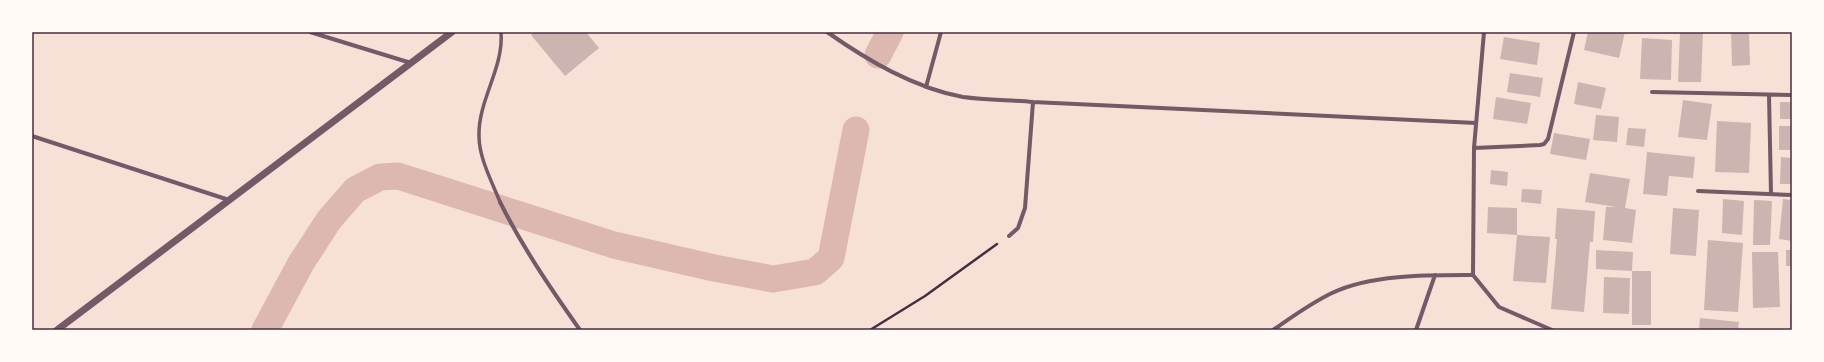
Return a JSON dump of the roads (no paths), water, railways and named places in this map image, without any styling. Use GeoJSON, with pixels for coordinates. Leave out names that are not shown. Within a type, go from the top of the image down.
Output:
{"type":"FeatureCollection","features":[{"type":"Feature","properties":{"kind":"street"},"geometry":{"type":"LineString","coordinates":[[310,32],[411,64]]}},
{"type":"Feature","properties":{"kind":"street"},"geometry":{"type":"LineString","coordinates":[[57,330],[452,32]]}},
{"type":"Feature","properties":{"kind":"street"},"geometry":{"type":"LineString","coordinates":[[502,32],[502,45],[499,61],[480,117],[479,136],[481,151],[500,202],[514,231],[544,279],[580,330]]}},
{"type":"Feature","properties":{"kind":"street"},"geometry":{"type":"LineString","coordinates":[[827,32],[848,47],[887,69],[926,87],[963,97],[1033,102],[1476,123]]}},
{"type":"Feature","properties":{"kind":"street"},"geometry":{"type":"LineString","coordinates":[[926,87],[941,32]]}},
{"type":"Feature","properties":{"kind":"street"},"geometry":{"type":"LineString","coordinates":[[1484,32],[1474,148],[1473,275],[1499,307],[1552,330]]}},
{"type":"Feature","properties":{"kind":"street"},"geometry":{"type":"LineString","coordinates":[[1474,148],[1540,145],[1548,139],[1574,32]]}},
{"type":"Feature","properties":{"kind":"street"},"geometry":{"type":"LineString","coordinates":[[1652,92],[1792,95]]}},
{"type":"Feature","properties":{"kind":"street"},"geometry":{"type":"LineString","coordinates":[[1769,94],[1770,194]]}},
{"type":"Feature","properties":{"kind":"street"},"geometry":{"type":"LineString","coordinates":[[1009,236],[1018,228],[1025,208],[1033,102]]}},
{"type":"Feature","properties":{"kind":"street"},"geometry":{"type":"LineString","coordinates":[[32,136],[229,200]]}},
{"type":"Feature","properties":{"kind":"street"},"geometry":{"type":"LineString","coordinates":[[1698,192],[1792,195]]}},
{"type":"Feature","properties":{"kind":"street"},"geometry":{"type":"LineString","coordinates":[[1273,330],[1299,312],[1333,292],[1366,281],[1434,275],[1473,275]]}},
{"type":"Feature","properties":{"kind":"street"},"geometry":{"type":"LineString","coordinates":[[1416,330],[1434,275]]}},
{"type":"Feature","properties":{"kind":"waterway"},"geometry":{"type":"LineString","coordinates":[[878,55],[890,32]]}},
{"type":"Feature","properties":{"kind":"waterway"},"geometry":{"type":"LineString","coordinates":[[265,330],[301,263],[329,220],[355,190],[380,177],[398,176],[614,245],[714,268],[773,279],[815,272],[831,258],[856,130]]}}]}
